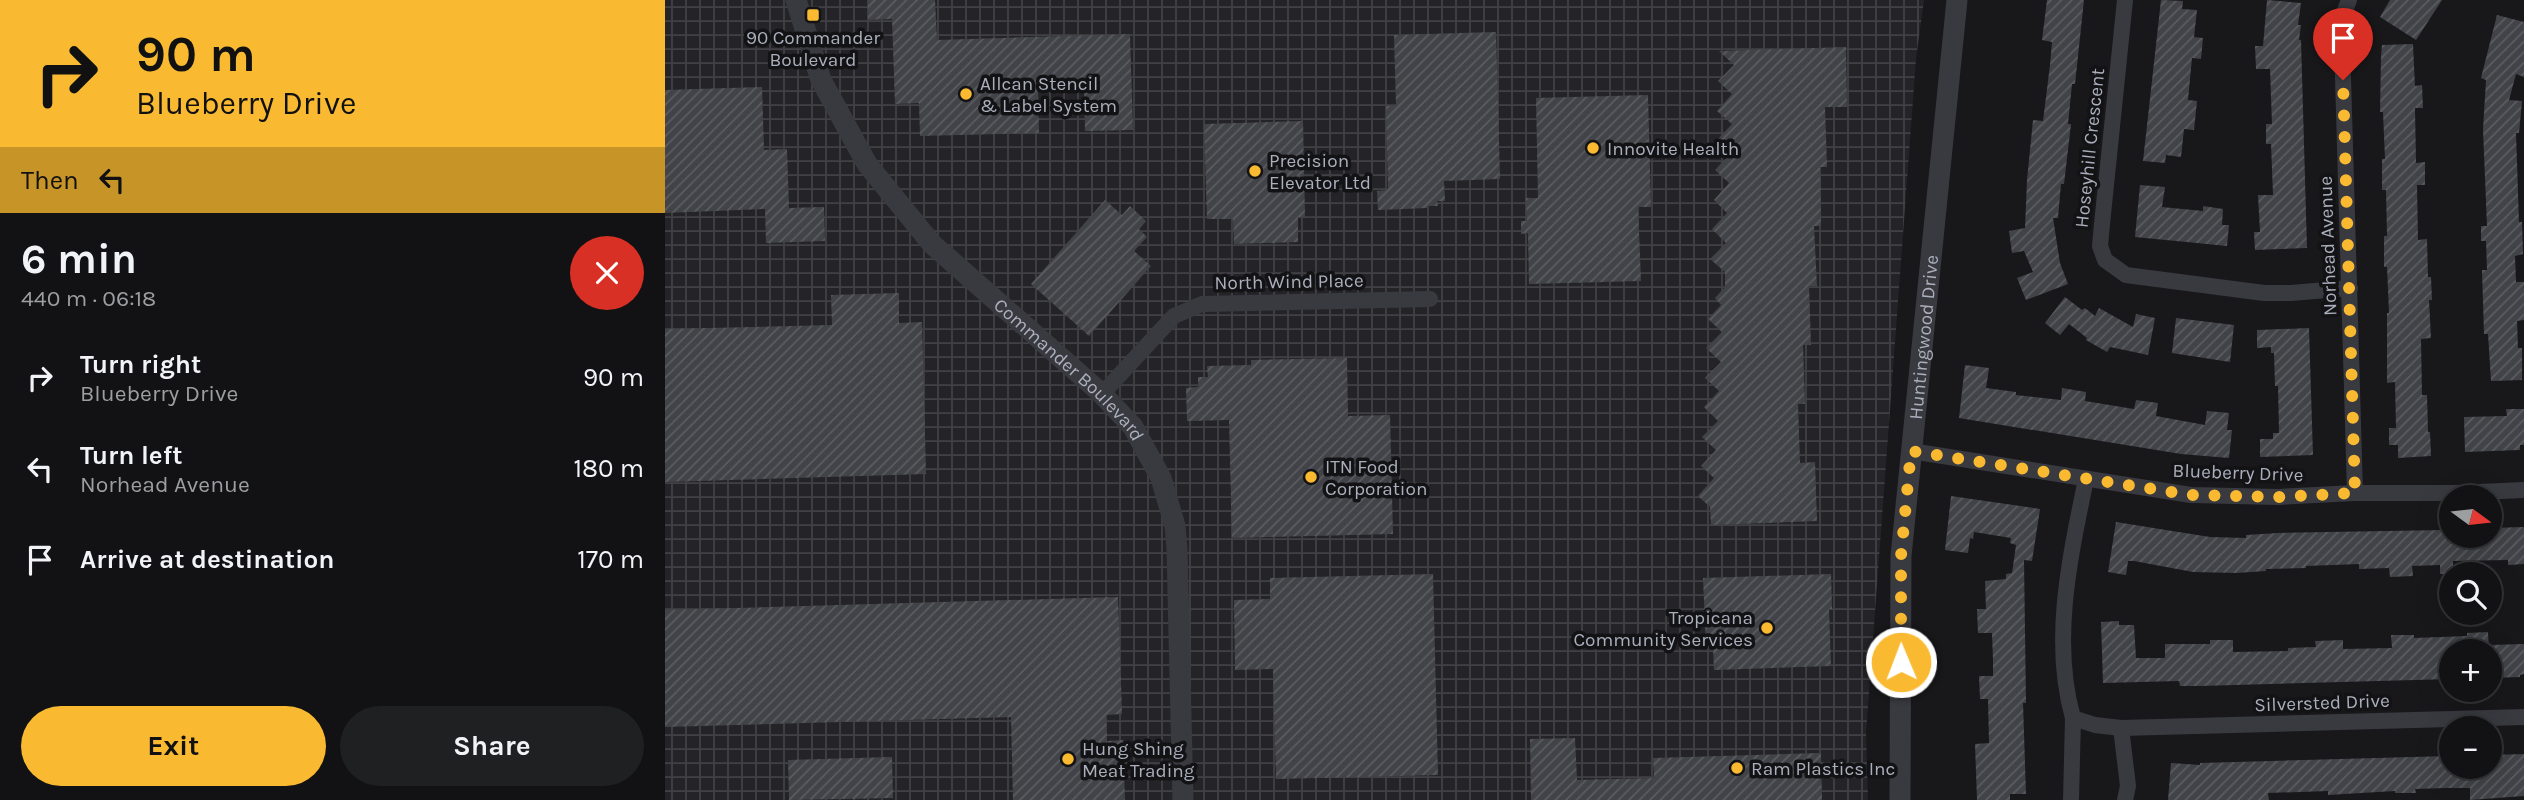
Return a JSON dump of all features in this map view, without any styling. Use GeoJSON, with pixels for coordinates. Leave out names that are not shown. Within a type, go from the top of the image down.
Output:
{"type":"FeatureCollection","features":[{"type":"Feature","properties":{"kind":"street","name":"Commander Boulevard"},"geometry":{"type":"LineString","coordinates":[[796,0],[821,80],[867,164],[932,244],[1102,394],[1133,427],[1161,478],[1175,526],[1183,800]]}},
{"type":"Feature","properties":{"kind":"street","name":"Huntingwood Drive"},"geometry":{"type":"LineString","coordinates":[[1899,800],[1901,556],[1957,0]]}},
{"type":"Feature","properties":{"kind":"street","name":"Hoseyhill Crescent"},"geometry":{"type":"LineString","coordinates":[[2125,0],[2100,246],[2105,260],[2126,275],[2264,293],[2350,288]]}},
{"type":"Feature","properties":{"kind":"street","name":"Norhead Avenue"},"geometry":{"type":"LineString","coordinates":[[2349,0],[2342,18],[2342,43],[2355,493]]}},
{"type":"Feature","properties":{"kind":"street","name":"North Wind Place"},"geometry":{"type":"LineString","coordinates":[[1102,394],[1174,316],[1202,304],[1430,299]]}},
{"type":"Feature","properties":{"kind":"street","name":"Blueberry Drive"},"geometry":{"type":"LineString","coordinates":[[1911,451],[2191,495],[2278,497],[2524,490]]}},
{"type":"Feature","properties":{"kind":"street"},"geometry":{"type":"LineString","coordinates":[[2071,800],[2073,718],[2066,694],[2063,615],[2085,479]]}},
{"type":"Feature","properties":{"kind":"street","name":"Silversted Drive"},"geometry":{"type":"LineString","coordinates":[[2073,718],[2095,725],[2121,728],[2524,717]]}},
{"type":"Feature","properties":{"kind":"street"},"geometry":{"type":"LineString","coordinates":[[2121,728],[2128,786],[2125,800]]}},
{"type":"Feature","properties":{"kind":"shaded area"},"geometry":{"type":"Polygon","coordinates":[[[665,0],[1924,0],[1916,59],[1866,733],[1868,800],[665,800],[665,0]]]}},
{"type":"Feature","properties":{"kind":"building","name":"Allcan Stencil & Label System"},"geometry":{"type":"Polygon","coordinates":[[[868,0],[935,0],[937,40],[1130,34],[1133,130],[1085,131],[1084,83],[1038,84],[1039,133],[920,136],[919,103],[895,104],[892,19],[868,20],[868,0]]]}},
{"type":"Feature","properties":{"kind":"building"},"geometry":{"type":"Polygon","coordinates":[[[2047,0],[2084,0],[2075,84],[2072,84],[2068,124],[2071,124],[2064,184],[2061,184],[2058,218],[2053,218],[2060,263],[2068,284],[2026,300],[2017,278],[2033,272],[2024,251],[2012,253],[2009,231],[2025,228],[2033,120],[2043,121],[2052,42],[2042,40],[2047,0]]]}},
{"type":"Feature","properties":{"kind":"building"},"geometry":{"type":"Polygon","coordinates":[[[2161,0],[2183,1],[2182,9],[2197,10],[2194,37],[2203,38],[2201,59],[2192,58],[2188,100],[2197,101],[2194,130],[2184,129],[2181,157],[2166,155],[2165,163],[2143,161],[2161,0]]]}},
{"type":"Feature","properties":{"kind":"building"},"geometry":{"type":"Polygon","coordinates":[[[2267,0],[2301,3],[2298,25],[2301,25],[2299,40],[2307,248],[2255,250],[2254,232],[2260,232],[2258,195],[2273,195],[2271,144],[2266,144],[2266,124],[2272,124],[2270,69],[2256,69],[2255,46],[2263,46],[2267,0]]]}},
{"type":"Feature","properties":{"kind":"building"},"geometry":{"type":"Polygon","coordinates":[[[2390,0],[2442,0],[2416,40],[2380,17],[2390,0]]]}},
{"type":"Feature","properties":{"kind":"building"},"geometry":{"type":"Polygon","coordinates":[[[2497,15],[2524,22],[2524,77],[2516,74],[2509,100],[2522,101],[2519,133],[2516,133],[2519,222],[2522,222],[2523,254],[2515,256],[2516,282],[2524,282],[2524,320],[2517,321],[2518,348],[2522,348],[2522,380],[2491,381],[2488,334],[2484,334],[2482,270],[2487,270],[2486,241],[2481,241],[2481,226],[2487,226],[2483,130],[2486,80],[2481,78],[2497,15]]]}},
{"type":"Feature","properties":{"kind":"building"},"geometry":{"type":"Polygon","coordinates":[[[1496,32],[1500,179],[1444,181],[1445,201],[1437,201],[1438,206],[1378,210],[1377,191],[1388,190],[1386,106],[1396,106],[1394,35],[1496,32]]]}},
{"type":"Feature","properties":{"kind":"building"},"geometry":{"type":"Polygon","coordinates":[[[2413,44],[2415,86],[2422,85],[2423,108],[2415,108],[2416,163],[2425,162],[2425,185],[2417,185],[2418,240],[2427,239],[2428,277],[2431,277],[2431,338],[2421,339],[2422,395],[2427,395],[2431,456],[2398,458],[2398,445],[2389,445],[2389,428],[2396,428],[2395,382],[2387,383],[2389,313],[2387,267],[2384,267],[2384,236],[2387,236],[2386,190],[2382,190],[2382,159],[2385,159],[2383,112],[2380,112],[2381,56],[2382,45],[2413,44]]]}},
{"type":"Feature","properties":{"kind":"building"},"geometry":{"type":"Polygon","coordinates":[[[1846,47],[1847,107],[1825,107],[1827,167],[1820,167],[1821,226],[1814,226],[1817,286],[1809,286],[1811,345],[1803,345],[1805,404],[1798,404],[1800,463],[1815,462],[1817,521],[1711,525],[1710,507],[1698,496],[1714,478],[1701,466],[1716,450],[1702,437],[1718,421],[1704,407],[1719,391],[1705,378],[1721,362],[1706,348],[1722,332],[1708,319],[1721,305],[1715,298],[1725,287],[1725,272],[1710,259],[1726,243],[1712,229],[1727,213],[1714,200],[1729,183],[1715,170],[1730,154],[1716,141],[1732,124],[1717,111],[1732,94],[1718,81],[1734,65],[1719,51],[1846,47]]]}},
{"type":"Feature","properties":{"kind":"building"},"geometry":{"type":"Polygon","coordinates":[[[762,87],[764,150],[787,149],[789,208],[824,207],[825,241],[766,243],[765,209],[665,213],[665,90],[762,87]]]}},
{"type":"Feature","properties":{"kind":"building","name":"Innovite Health"},"geometry":{"type":"Polygon","coordinates":[[[1648,95],[1651,207],[1638,207],[1641,281],[1529,284],[1528,233],[1521,234],[1521,221],[1527,221],[1526,198],[1538,198],[1536,98],[1648,95]]]}},
{"type":"Feature","properties":{"kind":"building","name":"Precision Elevator Ltd"},"geometry":{"type":"Polygon","coordinates":[[[1303,121],[1305,217],[1298,217],[1298,242],[1234,244],[1233,219],[1207,219],[1204,124],[1303,121]]]}},
{"type":"Feature","properties":{"kind":"building"},"geometry":{"type":"Polygon","coordinates":[[[2140,185],[2165,187],[2162,207],[2203,211],[2203,206],[2223,209],[2222,225],[2229,225],[2227,246],[2135,237],[2140,185]]]}},
{"type":"Feature","properties":{"kind":"building"},"geometry":{"type":"Polygon","coordinates":[[[1105,200],[1122,215],[1130,206],[1146,221],[1139,229],[1147,237],[1134,251],[1151,266],[1089,336],[1031,284],[1105,200]]]}},
{"type":"Feature","properties":{"kind":"building"},"geometry":{"type":"Polygon","coordinates":[[[899,293],[899,323],[922,322],[926,474],[665,482],[665,329],[832,325],[831,295],[899,293]]]}},
{"type":"Feature","properties":{"kind":"building"},"geometry":{"type":"Polygon","coordinates":[[[2065,297],[2095,316],[2099,308],[2133,327],[2136,314],[2155,318],[2148,355],[2110,347],[2107,352],[2086,340],[2087,338],[2069,324],[2060,335],[2045,323],[2065,297]]]}},
{"type":"Feature","properties":{"kind":"building"},"geometry":{"type":"Polygon","coordinates":[[[2176,318],[2234,325],[2230,362],[2172,353],[2176,318]]]}},
{"type":"Feature","properties":{"kind":"building"},"geometry":{"type":"Polygon","coordinates":[[[2309,328],[2313,455],[2260,457],[2260,439],[2273,439],[2273,433],[2279,433],[2278,386],[2275,386],[2274,353],[2271,353],[2271,347],[2257,348],[2257,330],[2309,328]]]}},
{"type":"Feature","properties":{"kind":"building","name":"ITN Food Corporation"},"geometry":{"type":"Polygon","coordinates":[[[1347,358],[1348,416],[1390,415],[1393,534],[1232,538],[1229,420],[1187,421],[1186,388],[1198,387],[1198,377],[1208,377],[1207,366],[1251,365],[1251,360],[1347,358]]]}},
{"type":"Feature","properties":{"kind":"building"},"geometry":{"type":"Polygon","coordinates":[[[1965,365],[1989,368],[1986,388],[2016,392],[2016,395],[2061,400],[2062,388],[2086,392],[2085,401],[2134,409],[2136,400],[2158,403],[2156,416],[2205,425],[2207,411],[2229,413],[2227,430],[2232,430],[2229,458],[2181,454],[1959,418],[1965,365]]]}},
{"type":"Feature","properties":{"kind":"building"},"geometry":{"type":"Polygon","coordinates":[[[2506,409],[2524,409],[2524,445],[2520,445],[2520,450],[2465,452],[2464,417],[2507,416],[2506,409]]]}},
{"type":"Feature","properties":{"kind":"building"},"geometry":{"type":"Polygon","coordinates":[[[1951,496],[2040,509],[2032,561],[2024,560],[2026,703],[2023,703],[2026,794],[2010,794],[2010,800],[1977,800],[1975,744],[1989,743],[1988,699],[1980,699],[1979,676],[1993,676],[1993,660],[1992,633],[1978,633],[1977,609],[1986,609],[1985,581],[2006,579],[2006,574],[2012,573],[2016,545],[2010,543],[2011,538],[1974,532],[1973,539],[1970,538],[1968,553],[1945,550],[1951,496]]]}},
{"type":"Feature","properties":{"kind":"building"},"geometry":{"type":"Polygon","coordinates":[[[2116,522],[2210,537],[2246,538],[2246,535],[2278,533],[2439,530],[2439,548],[2503,548],[2503,528],[2524,527],[2524,564],[2508,565],[2508,560],[2439,562],[2439,565],[2412,566],[2413,576],[2390,577],[2389,568],[2359,569],[2359,564],[2236,573],[2193,572],[2128,561],[2126,575],[2108,572],[2116,522]]]}},
{"type":"Feature","properties":{"kind":"building"},"geometry":{"type":"Polygon","coordinates":[[[1433,574],[1438,775],[1276,779],[1273,669],[1235,670],[1234,600],[1270,599],[1270,578],[1433,574]]]}},
{"type":"Feature","properties":{"kind":"building","name":"Tropicana Community Services"},"geometry":{"type":"Polygon","coordinates":[[[1831,574],[1831,666],[1714,670],[1713,647],[1706,647],[1703,578],[1831,574]]]}},
{"type":"Feature","properties":{"kind":"building"},"geometry":{"type":"Polygon","coordinates":[[[1118,597],[1122,714],[1106,715],[1107,741],[1123,740],[1125,800],[1013,800],[1011,717],[665,727],[665,610],[1118,597]]]}},
{"type":"Feature","properties":{"kind":"building"},"geometry":{"type":"Polygon","coordinates":[[[2119,621],[2119,625],[2134,625],[2136,658],[2165,658],[2165,644],[2210,644],[2210,640],[2233,640],[2233,652],[2288,651],[2288,648],[2316,647],[2315,641],[2343,640],[2343,649],[2392,648],[2391,635],[2414,635],[2414,638],[2467,636],[2467,633],[2488,632],[2488,639],[2439,639],[2439,679],[2200,686],[2180,686],[2179,681],[2103,683],[2101,622],[2119,621]]]}},
{"type":"Feature","properties":{"kind":"building"},"geometry":{"type":"Polygon","coordinates":[[[2524,644],[2524,674],[2520,677],[2502,678],[2502,645],[2524,644]]]}},
{"type":"Feature","properties":{"kind":"building","name":"Ram Plastics Inc"},"geometry":{"type":"Polygon","coordinates":[[[1575,738],[1577,780],[1654,778],[1653,758],[1821,753],[1822,800],[1531,800],[1530,739],[1575,738]]]}},
{"type":"Feature","properties":{"kind":"building"},"geometry":{"type":"Polygon","coordinates":[[[2524,754],[2524,796],[2470,800],[2470,788],[2446,788],[2415,789],[2416,793],[2268,793],[2269,800],[2168,800],[2171,763],[2200,765],[2439,756],[2439,779],[2502,779],[2502,755],[2524,754]]]}},
{"type":"Feature","properties":{"kind":"building"},"geometry":{"type":"Polygon","coordinates":[[[892,757],[893,798],[789,800],[788,760],[892,757]]]}},
{"type":"Feature","properties":{"kind":"place","name":"90 Commander Boulevard"},"geometry":{"type":"Point","coordinates":[813,15]}},
{"type":"Feature","properties":{"kind":"place","name":"Allcan Stencil & Label System"},"geometry":{"type":"Point","coordinates":[966,94]}},
{"type":"Feature","properties":{"kind":"place","name":"Innovite Health"},"geometry":{"type":"Point","coordinates":[1593,148]}},
{"type":"Feature","properties":{"kind":"place","name":"Precision Elevator Ltd"},"geometry":{"type":"Point","coordinates":[1255,171]}},
{"type":"Feature","properties":{"kind":"place","name":"ITN Food Corporation"},"geometry":{"type":"Point","coordinates":[1311,477]}},
{"type":"Feature","properties":{"kind":"place","name":"Tropicana Community Services"},"geometry":{"type":"Point","coordinates":[1767,628]}},
{"type":"Feature","properties":{"kind":"place","name":"Hung Shing Meat Trading"},"geometry":{"type":"Point","coordinates":[1068,759]}},
{"type":"Feature","properties":{"kind":"place","name":"Ram Plastics Inc"},"geometry":{"type":"Point","coordinates":[1737,768]}},
{"type":"Feature","properties":{"kind":"route"},"geometry":{"type":"LineString","coordinates":[[1901,662],[1901,556],[1911,451],[2191,495],[2278,497],[2355,493],[2343,80]]}}]}
